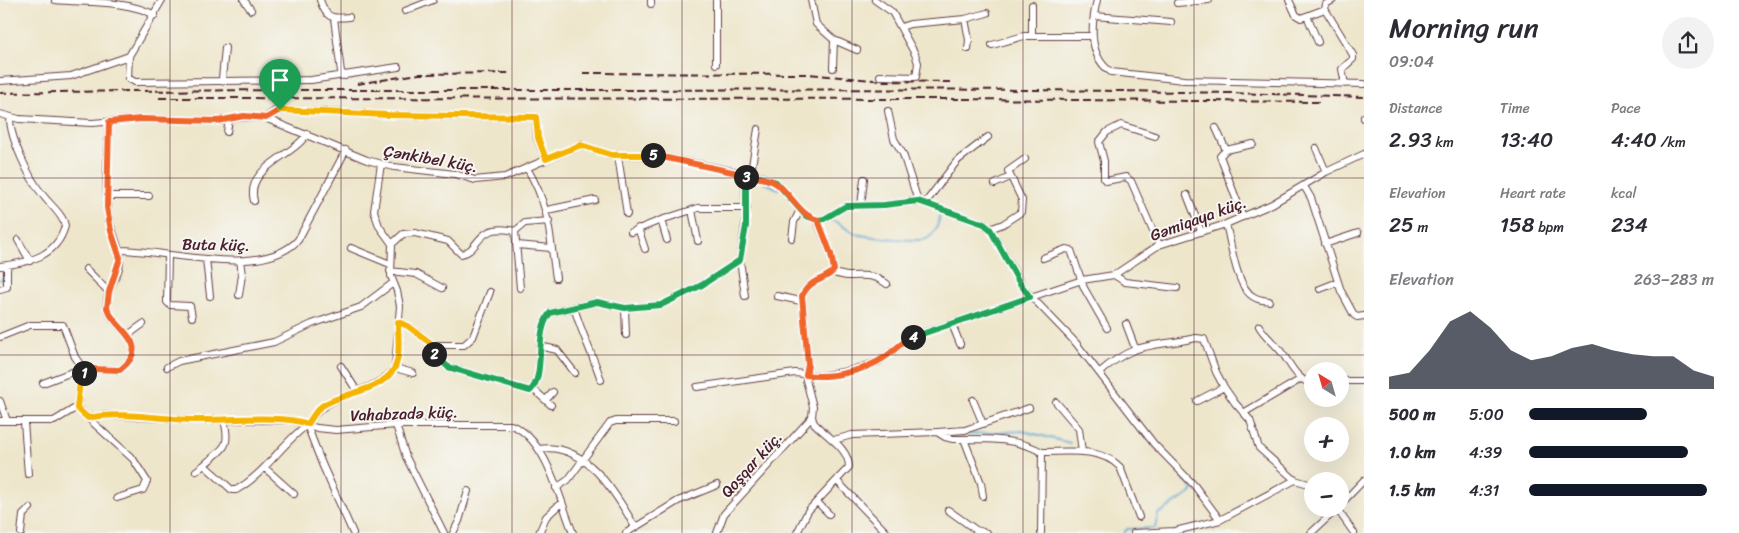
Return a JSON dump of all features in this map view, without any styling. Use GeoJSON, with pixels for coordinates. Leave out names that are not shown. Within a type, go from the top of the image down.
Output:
{"type":"FeatureCollection","features":[{"type":"Feature","properties":{"kind":"street"},"geometry":{"type":"LineString","coordinates":[[55,0],[119,5],[145,10],[155,15]]}},
{"type":"Feature","properties":{"kind":"street"},"geometry":{"type":"LineString","coordinates":[[162,0],[155,15],[129,56],[128,78],[135,82],[311,80],[398,68]]}},
{"type":"Feature","properties":{"kind":"street"},"geometry":{"type":"LineString","coordinates":[[244,0],[251,10]]}},
{"type":"Feature","properties":{"kind":"street"},"geometry":{"type":"LineString","coordinates":[[320,0],[324,12],[334,18],[349,17]]}},
{"type":"Feature","properties":{"kind":"street"},"geometry":{"type":"LineString","coordinates":[[405,11],[432,0]]}},
{"type":"Feature","properties":{"kind":"street"},"geometry":{"type":"LineString","coordinates":[[716,0],[716,64]]}},
{"type":"Feature","properties":{"kind":"street"},"geometry":{"type":"LineString","coordinates":[[812,0],[816,24],[834,40],[857,50]]}},
{"type":"Feature","properties":{"kind":"street"},"geometry":{"type":"LineString","coordinates":[[876,0],[892,12],[901,28],[915,54],[917,74],[913,78],[880,76]]}},
{"type":"Feature","properties":{"kind":"street"},"geometry":{"type":"LineString","coordinates":[[1098,0],[1092,36],[1103,65],[1111,72],[1184,80],[1364,84]]}},
{"type":"Feature","properties":{"kind":"street"},"geometry":{"type":"LineString","coordinates":[[1178,3],[1209,0]]}},
{"type":"Feature","properties":{"kind":"street"},"geometry":{"type":"LineString","coordinates":[[1289,0],[1298,17],[1307,16],[1325,9]]}},
{"type":"Feature","properties":{"kind":"street"},"geometry":{"type":"LineString","coordinates":[[1333,0],[1326,4],[1325,9],[1353,58],[1342,69],[1345,84]]}},
{"type":"Feature","properties":{"kind":"street"},"geometry":{"type":"LineString","coordinates":[[1032,5],[1032,36]]}},
{"type":"Feature","properties":{"kind":"street"},"geometry":{"type":"LineString","coordinates":[[901,28],[910,24],[965,19],[987,14]]}},
{"type":"Feature","properties":{"kind":"street"},"geometry":{"type":"LineString","coordinates":[[1094,16],[1171,22]]}},
{"type":"Feature","properties":{"kind":"street"},"geometry":{"type":"LineString","coordinates":[[1307,16],[1318,42]]}},
{"type":"Feature","properties":{"kind":"street"},"geometry":{"type":"LineString","coordinates":[[334,18],[341,72],[345,76]]}},
{"type":"Feature","properties":{"kind":"street"},"geometry":{"type":"LineString","coordinates":[[965,19],[969,40],[968,49]]}},
{"type":"Feature","properties":{"kind":"street"},"geometry":{"type":"LineString","coordinates":[[992,45],[1032,36],[1092,36]]}},
{"type":"Feature","properties":{"kind":"street"},"geometry":{"type":"LineString","coordinates":[[833,68],[834,40]]}},
{"type":"Feature","properties":{"kind":"street"},"geometry":{"type":"LineString","coordinates":[[222,80],[224,48]]}},
{"type":"Feature","properties":{"kind":"street"},"geometry":{"type":"LineString","coordinates":[[0,81],[71,76],[129,56]]}},
{"type":"Feature","properties":{"kind":"street"},"geometry":{"type":"LineString","coordinates":[[266,118],[275,111],[286,110],[388,115],[536,117],[538,138],[546,159]]}},
{"type":"Feature","properties":{"kind":"street"},"geometry":{"type":"LineString","coordinates":[[888,111],[894,139],[903,154],[918,201]]}},
{"type":"Feature","properties":{"kind":"street","name":"Çənkibel küç."},"geometry":{"type":"LineString","coordinates":[[0,114],[10,118],[55,123],[146,119],[178,121],[229,120],[244,116],[266,118],[381,164],[455,174],[485,181],[505,177],[581,145],[618,156],[658,156],[749,174],[776,182],[806,216],[818,220]]}},
{"type":"Feature","properties":{"kind":"street"},"geometry":{"type":"LineString","coordinates":[[0,289],[7,287],[4,266],[43,257],[49,252],[65,226],[61,217],[42,195],[30,175],[12,132],[10,118]]}},
{"type":"Feature","properties":{"kind":"street"},"geometry":{"type":"LineString","coordinates":[[227,132],[229,120]]}},
{"type":"Feature","properties":{"kind":"street"},"geometry":{"type":"LineString","coordinates":[[43,383],[72,372],[92,369],[114,371],[125,366],[134,349],[128,334],[109,312],[107,301],[120,265],[118,250],[111,231],[107,196],[109,122]]}},
{"type":"Feature","properties":{"kind":"street"},"geometry":{"type":"LineString","coordinates":[[1155,136],[1121,125],[1107,132],[1099,142],[1104,161],[1104,179],[1106,181],[1126,177],[1131,181],[1158,245]]}},
{"type":"Feature","properties":{"kind":"street"},"geometry":{"type":"LineString","coordinates":[[1216,128],[1226,150]]}},
{"type":"Feature","properties":{"kind":"street"},"geometry":{"type":"LineString","coordinates":[[533,388],[538,368],[543,325],[550,313],[597,302],[625,308],[671,302],[734,266],[740,260],[747,208],[745,183],[749,174],[758,129]]}},
{"type":"Feature","properties":{"kind":"street"},"geometry":{"type":"LineString","coordinates":[[254,201],[252,189],[265,169],[272,162],[300,144],[307,134]]}},
{"type":"Feature","properties":{"kind":"street"},"geometry":{"type":"LineString","coordinates":[[926,202],[957,161],[988,137]]}},
{"type":"Feature","properties":{"kind":"street"},"geometry":{"type":"LineString","coordinates":[[1243,217],[1220,159],[1226,150],[1254,144]]}},
{"type":"Feature","properties":{"kind":"street"},"geometry":{"type":"LineString","coordinates":[[1316,148],[1326,172]]}},
{"type":"Feature","properties":{"kind":"street","name":"Buta küç."},"geometry":{"type":"LineString","coordinates":[[118,250],[206,259],[240,260],[264,257],[294,243],[307,219],[322,200],[346,150]]}},
{"type":"Feature","properties":{"kind":"street","name":"Gəmiqaya küç."},"geometry":{"type":"LineString","coordinates":[[697,387],[795,373],[820,376],[864,367],[886,356],[904,341],[1082,280],[1114,275],[1158,245],[1243,217],[1272,204],[1326,172],[1364,154]]}},
{"type":"Feature","properties":{"kind":"street"},"geometry":{"type":"LineString","coordinates":[[618,156],[627,214]]}},
{"type":"Feature","properties":{"kind":"street"},"geometry":{"type":"LineString","coordinates":[[990,229],[1015,216],[1022,208],[1022,200],[1010,177],[1009,170],[1025,159]]}},
{"type":"Feature","properties":{"kind":"street"},"geometry":{"type":"LineString","coordinates":[[204,464],[232,490],[236,490],[265,468],[294,436],[308,424],[321,406],[380,381],[395,368],[399,297],[393,283],[390,267],[392,244],[375,218],[381,164]]}},
{"type":"Feature","properties":{"kind":"street"},"geometry":{"type":"LineString","coordinates":[[527,168],[538,186],[547,210],[556,278]]}},
{"type":"Feature","properties":{"kind":"street"},"geometry":{"type":"LineString","coordinates":[[996,184],[1010,177]]}},
{"type":"Feature","properties":{"kind":"street"},"geometry":{"type":"LineString","coordinates":[[861,206],[864,179]]}},
{"type":"Feature","properties":{"kind":"street"},"geometry":{"type":"LineString","coordinates":[[1304,186],[1311,198],[1338,282],[1354,315],[1357,317],[1364,316]]}},
{"type":"Feature","properties":{"kind":"street"},"geometry":{"type":"LineString","coordinates":[[1187,195],[1201,231]]}},
{"type":"Feature","properties":{"kind":"street"},"geometry":{"type":"LineString","coordinates":[[107,196],[149,196]]}},
{"type":"Feature","properties":{"kind":"street"},"geometry":{"type":"LineString","coordinates":[[547,210],[595,200]]}},
{"type":"Feature","properties":{"kind":"street"},"geometry":{"type":"LineString","coordinates":[[832,272],[831,254],[818,220],[829,216],[842,207],[918,201],[926,202],[984,224],[990,229],[1019,282],[1030,297],[1061,327],[1100,372],[1154,444],[1194,485],[1220,520]]}},
{"type":"Feature","properties":{"kind":"street"},"geometry":{"type":"LineString","coordinates":[[631,232],[692,210],[726,206],[747,208]]}},
{"type":"Feature","properties":{"kind":"street"},"geometry":{"type":"LineString","coordinates":[[692,210],[698,241]]}},
{"type":"Feature","properties":{"kind":"street"},"geometry":{"type":"LineString","coordinates":[[792,238],[794,222],[800,210]]}},
{"type":"Feature","properties":{"kind":"street"},"geometry":{"type":"LineString","coordinates":[[661,220],[667,240]]}},
{"type":"Feature","properties":{"kind":"street"},"geometry":{"type":"LineString","coordinates":[[392,244],[403,234],[415,233],[448,241],[461,254],[469,251],[485,232],[492,230],[515,231],[526,223],[549,221]]}},
{"type":"Feature","properties":{"kind":"street"},"geometry":{"type":"LineString","coordinates":[[1226,224],[1237,269],[1248,292],[1256,298],[1269,301]]}},
{"type":"Feature","properties":{"kind":"street"},"geometry":{"type":"LineString","coordinates":[[638,228],[644,249]]}},
{"type":"Feature","properties":{"kind":"street"},"geometry":{"type":"LineString","coordinates":[[515,231],[518,245],[520,288]]}},
{"type":"Feature","properties":{"kind":"street"},"geometry":{"type":"LineString","coordinates":[[1325,244],[1358,233]]}},
{"type":"Feature","properties":{"kind":"street"},"geometry":{"type":"LineString","coordinates":[[18,240],[30,261]]}},
{"type":"Feature","properties":{"kind":"street"},"geometry":{"type":"LineString","coordinates":[[518,245],[551,248]]}},
{"type":"Feature","properties":{"kind":"street"},"geometry":{"type":"LineString","coordinates":[[351,248],[390,267],[416,274],[442,288]]}},
{"type":"Feature","properties":{"kind":"street"},"geometry":{"type":"LineString","coordinates":[[1043,258],[1069,248],[1084,288],[1107,328]]}},
{"type":"Feature","properties":{"kind":"street"},"geometry":{"type":"LineString","coordinates":[[168,256],[167,302],[170,305],[190,306],[192,317]]}},
{"type":"Feature","properties":{"kind":"street"},"geometry":{"type":"LineString","coordinates":[[206,259],[210,296]]}},
{"type":"Feature","properties":{"kind":"street"},"geometry":{"type":"LineString","coordinates":[[239,294],[242,275],[240,260]]}},
{"type":"Feature","properties":{"kind":"street"},"geometry":{"type":"LineString","coordinates":[[740,260],[745,296]]}},
{"type":"Feature","properties":{"kind":"street"},"geometry":{"type":"LineString","coordinates":[[86,269],[109,292]]}},
{"type":"Feature","properties":{"kind":"street"},"geometry":{"type":"LineString","coordinates":[[788,533],[797,532],[804,518],[817,502],[847,472],[849,464],[834,440],[817,426],[812,417],[813,407],[806,385],[808,365],[801,301],[808,286],[820,277],[832,272],[840,276],[872,275],[887,284]]}},
{"type":"Feature","properties":{"kind":"street"},"geometry":{"type":"LineString","coordinates":[[1114,275],[1125,282],[1177,288]]}},
{"type":"Feature","properties":{"kind":"street"},"geometry":{"type":"LineString","coordinates":[[1320,289],[1338,282]]}},
{"type":"Feature","properties":{"kind":"street"},"geometry":{"type":"LineString","coordinates":[[167,367],[179,361],[274,342],[312,324],[361,307],[393,283]]}},
{"type":"Feature","properties":{"kind":"street"},"geometry":{"type":"LineString","coordinates":[[398,322],[408,326],[433,345],[464,345],[469,343],[473,337],[490,292]]}},
{"type":"Feature","properties":{"kind":"street"},"geometry":{"type":"LineString","coordinates":[[776,296],[801,301]]}},
{"type":"Feature","properties":{"kind":"street"},"geometry":{"type":"LineString","coordinates":[[574,307],[581,333],[590,346],[601,380]]}},
{"type":"Feature","properties":{"kind":"street"},"geometry":{"type":"LineString","coordinates":[[625,308],[626,334]]}},
{"type":"Feature","properties":{"kind":"street"},"geometry":{"type":"LineString","coordinates":[[128,334],[143,324]]}},
{"type":"Feature","properties":{"kind":"street"},"geometry":{"type":"LineString","coordinates":[[952,324],[960,344]]}},
{"type":"Feature","properties":{"kind":"street"},"geometry":{"type":"LineString","coordinates":[[1126,324],[1135,348]]}},
{"type":"Feature","properties":{"kind":"street"},"geometry":{"type":"LineString","coordinates":[[0,337],[30,325],[63,325],[76,357],[85,371]]}},
{"type":"Feature","properties":{"kind":"street"},"geometry":{"type":"LineString","coordinates":[[1259,326],[1267,339],[1277,347],[1300,379],[1304,381]]}},
{"type":"Feature","properties":{"kind":"street"},"geometry":{"type":"LineString","coordinates":[[1100,372],[1117,357],[1135,348],[1202,338],[1208,344],[1216,372],[1224,387],[1235,404],[1245,412],[1253,426],[1258,448],[1295,480],[1304,483]]}},
{"type":"Feature","properties":{"kind":"street"},"geometry":{"type":"LineString","coordinates":[[433,345],[436,358],[448,367],[526,391],[533,388]]}},
{"type":"Feature","properties":{"kind":"street"},"geometry":{"type":"LineString","coordinates":[[540,346],[557,350],[575,373]]}},
{"type":"Feature","properties":{"kind":"street"},"geometry":{"type":"LineString","coordinates":[[340,366],[357,391]]}},
{"type":"Feature","properties":{"kind":"street"},"geometry":{"type":"LineString","coordinates":[[395,368],[414,373]]}},
{"type":"Feature","properties":{"kind":"street"},"geometry":{"type":"LineString","coordinates":[[77,408],[80,381],[85,371]]}},
{"type":"Feature","properties":{"kind":"street"},"geometry":{"type":"LineString","coordinates":[[1245,412],[1300,379]]}},
{"type":"Feature","properties":{"kind":"street"},"geometry":{"type":"LineString","coordinates":[[1349,381],[1364,381]]}},
{"type":"Feature","properties":{"kind":"street"},"geometry":{"type":"LineString","coordinates":[[1197,401],[1224,387]]}},
{"type":"Feature","properties":{"kind":"street"},"geometry":{"type":"LineString","coordinates":[[533,388],[549,403],[553,392]]}},
{"type":"Feature","properties":{"kind":"street"},"geometry":{"type":"LineString","coordinates":[[972,400],[983,424]]}},
{"type":"Feature","properties":{"kind":"street"},"geometry":{"type":"LineString","coordinates":[[0,401],[4,421],[54,421],[77,408]]}},
{"type":"Feature","properties":{"kind":"street"},"geometry":{"type":"LineString","coordinates":[[1056,402],[1079,429],[1082,452]]}},
{"type":"Feature","properties":{"kind":"street"},"geometry":{"type":"LineString","coordinates":[[77,408],[133,459],[147,482],[144,490],[117,498]]}},
{"type":"Feature","properties":{"kind":"street"},"geometry":{"type":"LineString","coordinates":[[834,440],[852,436],[965,430],[1029,408]]}},
{"type":"Feature","properties":{"kind":"street","name":"Vahabzadə küç."},"geometry":{"type":"LineString","coordinates":[[88,418],[107,415],[224,420],[291,420],[336,430],[396,425],[511,425],[526,434],[538,449],[556,488],[573,533]]}},
{"type":"Feature","properties":{"kind":"street","name":"Qoşqar küç."},"geometry":{"type":"LineString","coordinates":[[717,533],[724,514],[812,417]]}},
{"type":"Feature","properties":{"kind":"street"},"geometry":{"type":"LineString","coordinates":[[196,471],[226,445],[229,438],[224,420]]}},
{"type":"Feature","properties":{"kind":"street"},"geometry":{"type":"LineString","coordinates":[[556,488],[568,480],[610,423],[616,421],[674,421]]}},
{"type":"Feature","properties":{"kind":"street"},"geometry":{"type":"LineString","coordinates":[[24,422],[28,474]]}},
{"type":"Feature","properties":{"kind":"street"},"geometry":{"type":"LineString","coordinates":[[308,424],[322,464],[353,533]]}},
{"type":"Feature","properties":{"kind":"street"},"geometry":{"type":"LineString","coordinates":[[396,425],[406,457],[444,533]]}},
{"type":"Feature","properties":{"kind":"street"},"geometry":{"type":"LineString","coordinates":[[937,432],[946,438],[1010,441],[1025,444],[1042,452],[1082,452],[1102,456],[1120,467],[1139,517]]}},
{"type":"Feature","properties":{"kind":"street"},"geometry":{"type":"LineString","coordinates":[[964,439],[981,483],[983,496]]}},
{"type":"Feature","properties":{"kind":"street"},"geometry":{"type":"LineString","coordinates":[[538,449],[559,448],[583,460],[609,487],[635,527]]}},
{"type":"Feature","properties":{"kind":"street"},"geometry":{"type":"LineString","coordinates":[[1041,533],[1042,452]]}},
{"type":"Feature","properties":{"kind":"street"},"geometry":{"type":"LineString","coordinates":[[265,468],[294,494]]}},
{"type":"Feature","properties":{"kind":"street"},"geometry":{"type":"LineString","coordinates":[[1134,533],[1175,531],[1220,520],[1295,480]]}},
{"type":"Feature","properties":{"kind":"street"},"geometry":{"type":"LineString","coordinates":[[1349,494],[1364,480]]}},
{"type":"Feature","properties":{"kind":"street"},"geometry":{"type":"LineString","coordinates":[[838,482],[887,533]]}},
{"type":"Feature","properties":{"kind":"street"},"geometry":{"type":"LineString","coordinates":[[626,533],[678,500],[717,485]]}},
{"type":"Feature","properties":{"kind":"street"},"geometry":{"type":"LineString","coordinates":[[453,533],[459,521],[468,491]]}},
{"type":"Feature","properties":{"kind":"street"},"geometry":{"type":"LineString","coordinates":[[817,502],[828,514]]}},
{"type":"Feature","properties":{"kind":"street"},"geometry":{"type":"LineString","coordinates":[[538,533],[546,517],[561,503]]}},
{"type":"Feature","properties":{"kind":"street"},"geometry":{"type":"LineString","coordinates":[[21,533],[23,515],[30,508]]}},
{"type":"Feature","properties":{"kind":"street"},"geometry":{"type":"LineString","coordinates":[[948,510],[976,530],[987,533]]}},
{"type":"Feature","properties":{"kind":"street"},"geometry":{"type":"LineString","coordinates":[[1312,533],[1329,517]]}},
{"type":"Feature","properties":{"kind":"street"},"geometry":{"type":"LineString","coordinates":[[1343,517],[1354,533]]}},
{"type":"Feature","properties":{"kind":"waterway"},"geometry":{"type":"LineString","coordinates":[[763,182],[779,189]]}},
{"type":"Feature","properties":{"kind":"waterway"},"geometry":{"type":"LineString","coordinates":[[826,221],[834,221],[862,235],[922,240],[929,237],[935,231],[940,213]]}},
{"type":"Feature","properties":{"kind":"waterway"},"geometry":{"type":"LineString","coordinates":[[801,215],[815,224]]}},
{"type":"Feature","properties":{"kind":"waterway"},"geometry":{"type":"LineString","coordinates":[[955,435],[1023,431],[1070,443]]}},
{"type":"Feature","properties":{"kind":"waterway"},"geometry":{"type":"LineString","coordinates":[[1124,533],[1127,529],[1155,528],[1158,514],[1191,493],[1193,489],[1182,477]]}},
{"type":"Feature","properties":{"kind":"railway"},"geometry":{"type":"LineString","coordinates":[[357,84],[419,74],[510,73]]}},
{"type":"Feature","properties":{"kind":"railway"},"geometry":{"type":"LineString","coordinates":[[583,73],[807,74],[884,81],[950,82]]}},
{"type":"Feature","properties":{"kind":"railway"},"geometry":{"type":"LineString","coordinates":[[0,93],[231,90],[897,89],[1177,92],[1364,97]]}},
{"type":"Feature","properties":{"kind":"railway"},"geometry":{"type":"LineString","coordinates":[[159,98],[956,99],[1322,102]]}},
{"type":"Feature","properties":{"kind":"route"},"geometry":{"type":"LineString","coordinates":[[280,110],[275,111],[266,118],[244,116],[218,121],[141,119],[109,122],[107,207],[111,231],[120,258],[120,265],[109,292],[107,308],[128,334],[134,349],[130,360],[120,370],[92,369],[85,371],[82,375],[77,408],[88,418],[107,415],[193,420],[291,420],[308,424],[321,406],[370,387],[389,375],[395,368],[397,360],[398,322],[408,326],[433,345],[433,352],[436,358],[448,367],[530,391],[533,388],[538,368],[540,334],[545,319],[550,313],[597,302],[625,308],[661,305],[671,302],[734,266],[742,255],[747,202],[745,179],[749,174],[776,182],[782,187],[806,216],[818,220],[824,219],[837,209],[846,206],[884,205],[918,201],[926,202],[953,214],[984,224],[990,229],[1019,282],[1030,297],[911,338],[897,345],[878,362],[864,367],[820,376],[806,375],[808,365],[802,296],[813,281],[830,274],[834,270],[834,266],[831,254],[818,226],[818,220],[810,218],[806,216],[776,182],[762,177],[749,174],[730,172],[652,155],[612,155],[581,145],[546,159],[536,131],[536,117],[388,115],[280,110]]}}]}
